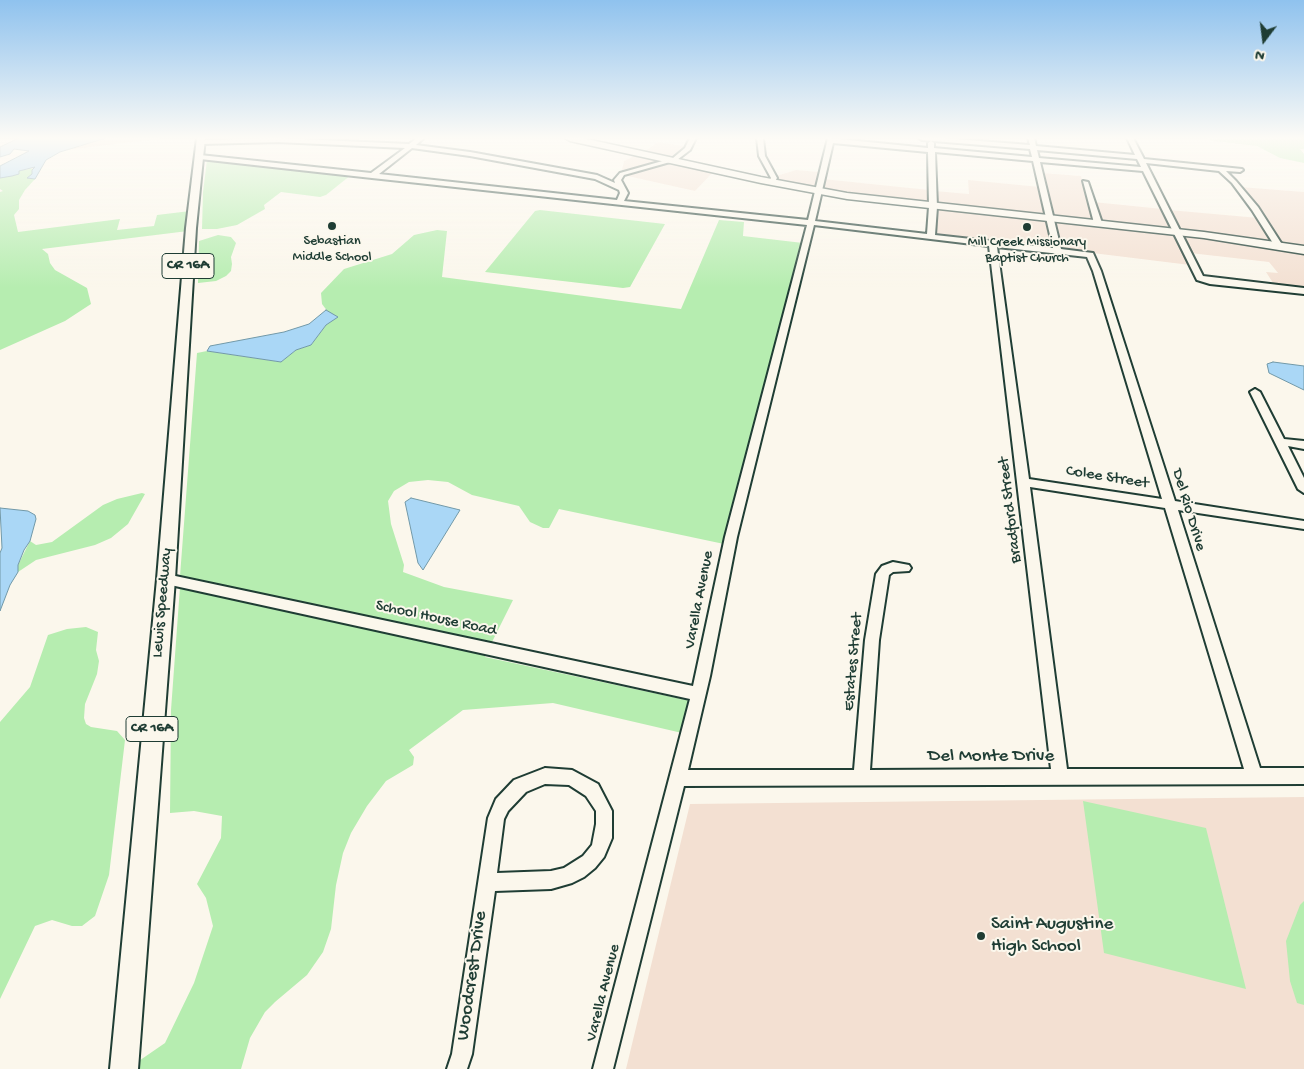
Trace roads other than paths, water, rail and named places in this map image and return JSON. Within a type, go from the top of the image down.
[{"type":"highway","points":[[801,188],[933,207],[1177,232],[1304,250]]},
{"type":"main road","name":"Lewis Speedway","points":[[124,1069],[166,579],[195,188]]},
{"type":"street","points":[[485,188],[1057,250],[1043,188]]},
{"type":"street","name":"Varella Avenue","points":[[603,1069],[678,778],[731,538],[811,223],[818,188]]},
{"type":"street","points":[[931,236],[933,188]]},
{"type":"street","points":[[1087,188],[1098,223]]},
{"type":"street","points":[[1155,188],[1199,277],[1202,279],[1304,291]]},
{"type":"street","points":[[1239,188],[1256,209],[1279,246]]},
{"type":"street","points":[[620,202],[624,193],[622,189]]},
{"type":"street","name":"Bradford Street","points":[[989,243],[993,245],[996,263],[1060,776]]},
{"type":"street","name":"Del Rio Drive","points":[[1057,250],[1090,255],[1097,271],[1254,776]]},
{"type":"street","points":[[1255,392],[1304,489]]},
{"type":"street","points":[[1281,442],[1304,445]]},
{"type":"street","name":"Colee Street","points":[[1023,482],[1304,525]]},
{"type":"street","name":"Estates Street","points":[[861,778],[872,640],[883,574],[894,567],[904,568]]},
{"type":"street","name":"School House Road","points":[[166,579],[698,694]]},
{"type":"street","name":"Woodcrest Drive","points":[[457,1069],[462,1054],[486,882],[496,818],[502,805],[511,794],[532,780],[545,776],[572,778],[592,790],[601,806],[605,824],[603,838],[598,851],[589,862],[578,871],[566,877],[551,880],[486,882]]},
{"type":"street","name":"Del Monte Drive","points":[[678,778],[1304,776]]},
{"type":"water","points":[[326,310],[338,317],[326,325],[311,345],[296,350],[281,362],[207,351],[210,346],[284,332],[309,324]]},
{"type":"water","points":[[1273,362],[1304,366],[1304,390],[1269,373],[1267,364]]},
{"type":"water","points":[[411,498],[460,510],[423,570],[418,563],[405,502]]},
{"type":"water","points":[[0,508],[28,511],[35,515],[36,519],[30,541],[18,565],[18,572],[10,585],[0,611],[0,553],[2,548]]},
{"type":"place","name":"Sebastian Middle School","points":[[332,226]]},
{"type":"place","name":"Mill Creek Missionary Baptist Church","points":[[1027,227]]},
{"type":"place","name":"Saint Augustine High School","points":[[981,936]]}]
